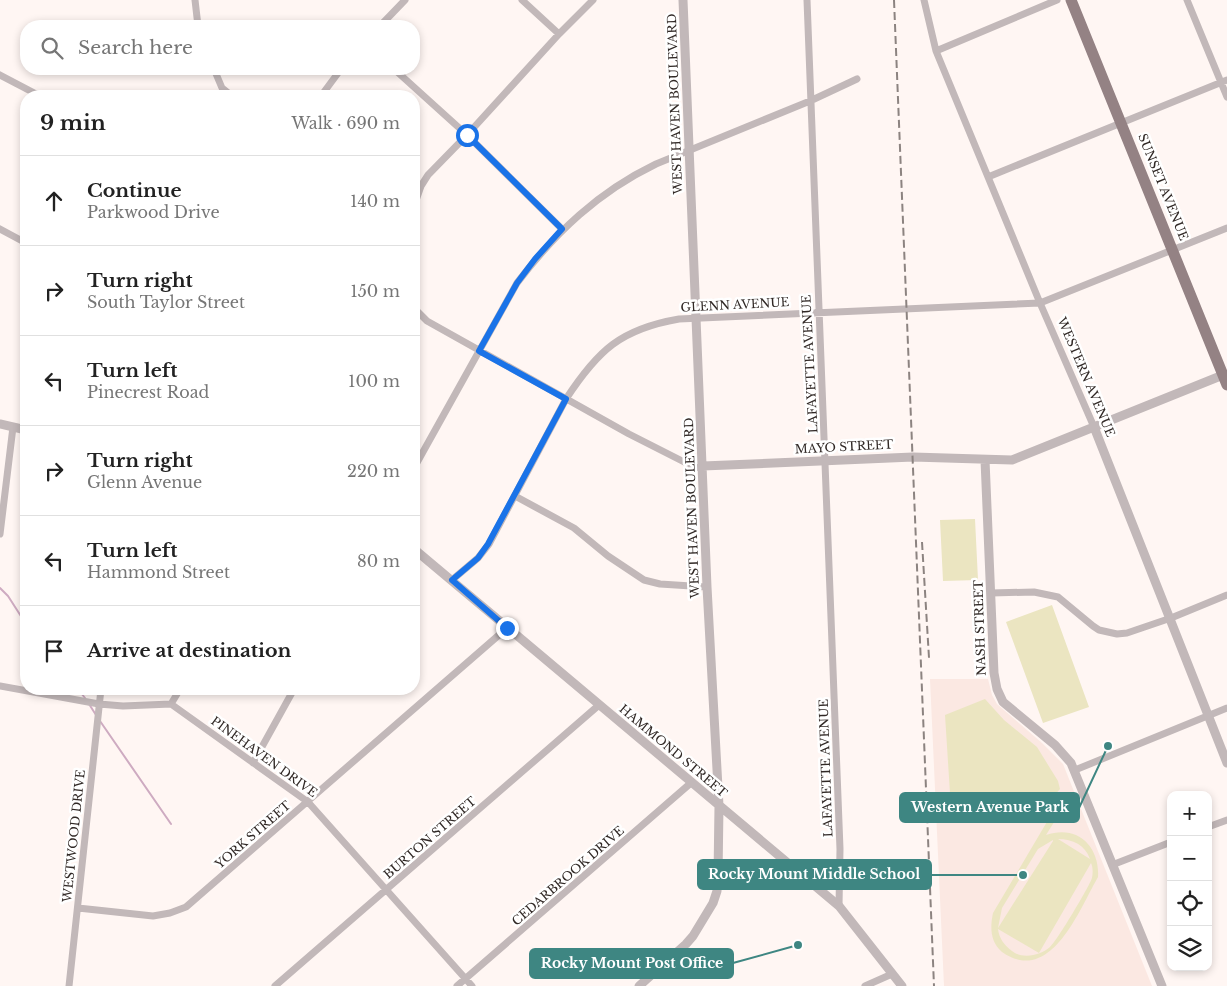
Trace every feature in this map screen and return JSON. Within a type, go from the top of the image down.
[{"type":"main road","name":"SUNSET AVENUE","points":[[1071,0],[1226,378]]},
{"type":"street","points":[[386,20],[405,0]]},
{"type":"street","points":[[522,0],[558,34]]},
{"type":"street","points":[[420,189],[428,175],[467,135],[558,34],[593,0]]},
{"type":"street","name":"WEST HAVEN BOULEVARD","points":[[639,986],[686,944],[701,925],[713,903],[717,891],[718,876],[719,806],[683,0]]},
{"type":"street","name":"LAFAYETTE AVENUE","points":[[807,0],[840,849],[839,906]]},
{"type":"street","name":"WESTERN AVENUE","points":[[924,0],[936,51],[1040,303],[1094,427],[1227,763]]},
{"type":"street","points":[[936,51],[1057,0]]},
{"type":"street","points":[[1187,0],[1224,81],[1227,98]]},
{"type":"street","points":[[194,1],[197,20]]},
{"type":"street","points":[[0,75],[29,90]]},
{"type":"street","points":[[217,75],[224,90]]},
{"type":"street","points":[[325,90],[337,75]]},
{"type":"street","points":[[401,75],[417,90]]},
{"type":"street","points":[[420,457],[517,283],[535,259],[562,229],[634,175],[810,101],[857,79]]},
{"type":"street","points":[[988,177],[1224,81]]},
{"type":"street","points":[[420,93],[467,135],[562,229]]},
{"type":"street","name":"GLENN AVENUE","points":[[452,580],[478,558],[488,544],[576,383],[596,358],[622,337],[651,325],[679,319],[1040,303],[1227,228]]},
{"type":"street","points":[[0,229],[20,240]]},
{"type":"street","points":[[420,314],[427,321],[479,351],[629,434],[696,468],[703,466]]},
{"type":"street","name":"MAYO STREET","points":[[703,466],[913,457],[1012,460],[1226,378]]},
{"type":"street","points":[[0,424],[20,429]]},
{"type":"street","points":[[0,534],[13,427]]},
{"type":"street","name":"NASH STREET","points":[[986,460],[995,681],[999,696],[1014,712],[1060,750],[1075,770],[1162,986]]},
{"type":"street","points":[[515,496],[574,528],[616,562],[644,580],[660,584],[708,586]]},
{"type":"street","name":"HAMMOND STREET","points":[[420,554],[839,906],[902,986]]},
{"type":"street","points":[[991,593],[1034,592],[1058,597],[1099,630],[1117,634],[1127,633],[1171,618],[1227,595]]},
{"type":"street","name":"YORK STREET","points":[[78,908],[153,916],[170,914],[186,908],[507,628]]},
{"type":"street","points":[[0,686],[20,690]]},
{"type":"street","points":[[50,695],[99,704],[123,706],[172,704],[177,695]]},
{"type":"street","name":"WESTWOOD DRIVE","points":[[69,986],[100,695]]},
{"type":"street","points":[[253,763],[291,695]]},
{"type":"street","name":"PINEHAVEN DRIVE","points":[[172,704],[308,802],[472,986]]},
{"type":"street","name":"BURTON STREET","points":[[275,986],[388,890],[599,705]]},
{"type":"street","points":[[1075,770],[1227,708]]},
{"type":"street","name":"CEDARBROOK DRIVE","points":[[457,986],[692,782]]},
{"type":"street","points":[[1212,826],[1227,820]]},
{"type":"street","points":[[1112,865],[1167,844]]},
{"type":"street","points":[[865,986],[892,974]]},
{"type":"shaded area","points":[[975,519],[978,580],[943,581],[940,520]]},
{"type":"shaded area","points":[[1052,605],[1089,707],[1043,723],[1006,622]]},
{"type":"shaded area","points":[[930,679],[988,679],[992,695],[997,704],[1063,764],[1152,986],[944,986]]},
{"type":"shaded area","points":[[985,699],[1004,720],[1037,747],[1058,781],[1060,789],[1052,798],[1028,802],[1028,799],[1020,800],[1020,803],[955,812],[951,809],[945,715]]},
{"type":"shaded area","points":[[1051,815],[1056,819],[1046,835],[1057,832],[1077,835],[1091,847],[1098,866],[1098,877],[1072,924],[1061,940],[1049,952],[1035,959],[1019,960],[1002,952],[993,939],[991,924],[993,913]],"holes":[[[1058,839],[1069,840],[1078,844],[1085,850],[1090,859]],[[1053,840],[998,928],[1002,908],[1038,849]],[[1091,863],[1093,874],[1090,883],[1059,935],[1046,950],[1037,954],[1026,956],[1016,954],[1004,944],[998,929],[1039,953]]]},
{"type":"waterway","points":[[0,588],[8,596],[20,615]]},
{"type":"waterway","points":[[89,704],[96,715]]},
{"type":"waterway","points":[[100,721],[171,824]]},
{"type":"railway","points":[[894,0],[934,986]]},
{"type":"railway","points":[[922,542],[929,658]]},
{"type":"place","name":"Western Avenue Park","points":[[1108,746]]},
{"type":"place","name":"Rocky Mount Middle School","points":[[1023,875]]},
{"type":"place","name":"Rocky Mount Post Office","points":[[798,945]]},
{"type":"route","points":[[467,135],[562,229],[549,242],[517,283],[479,351],[566,399],[488,544],[478,558],[452,580],[507,628]]}]
